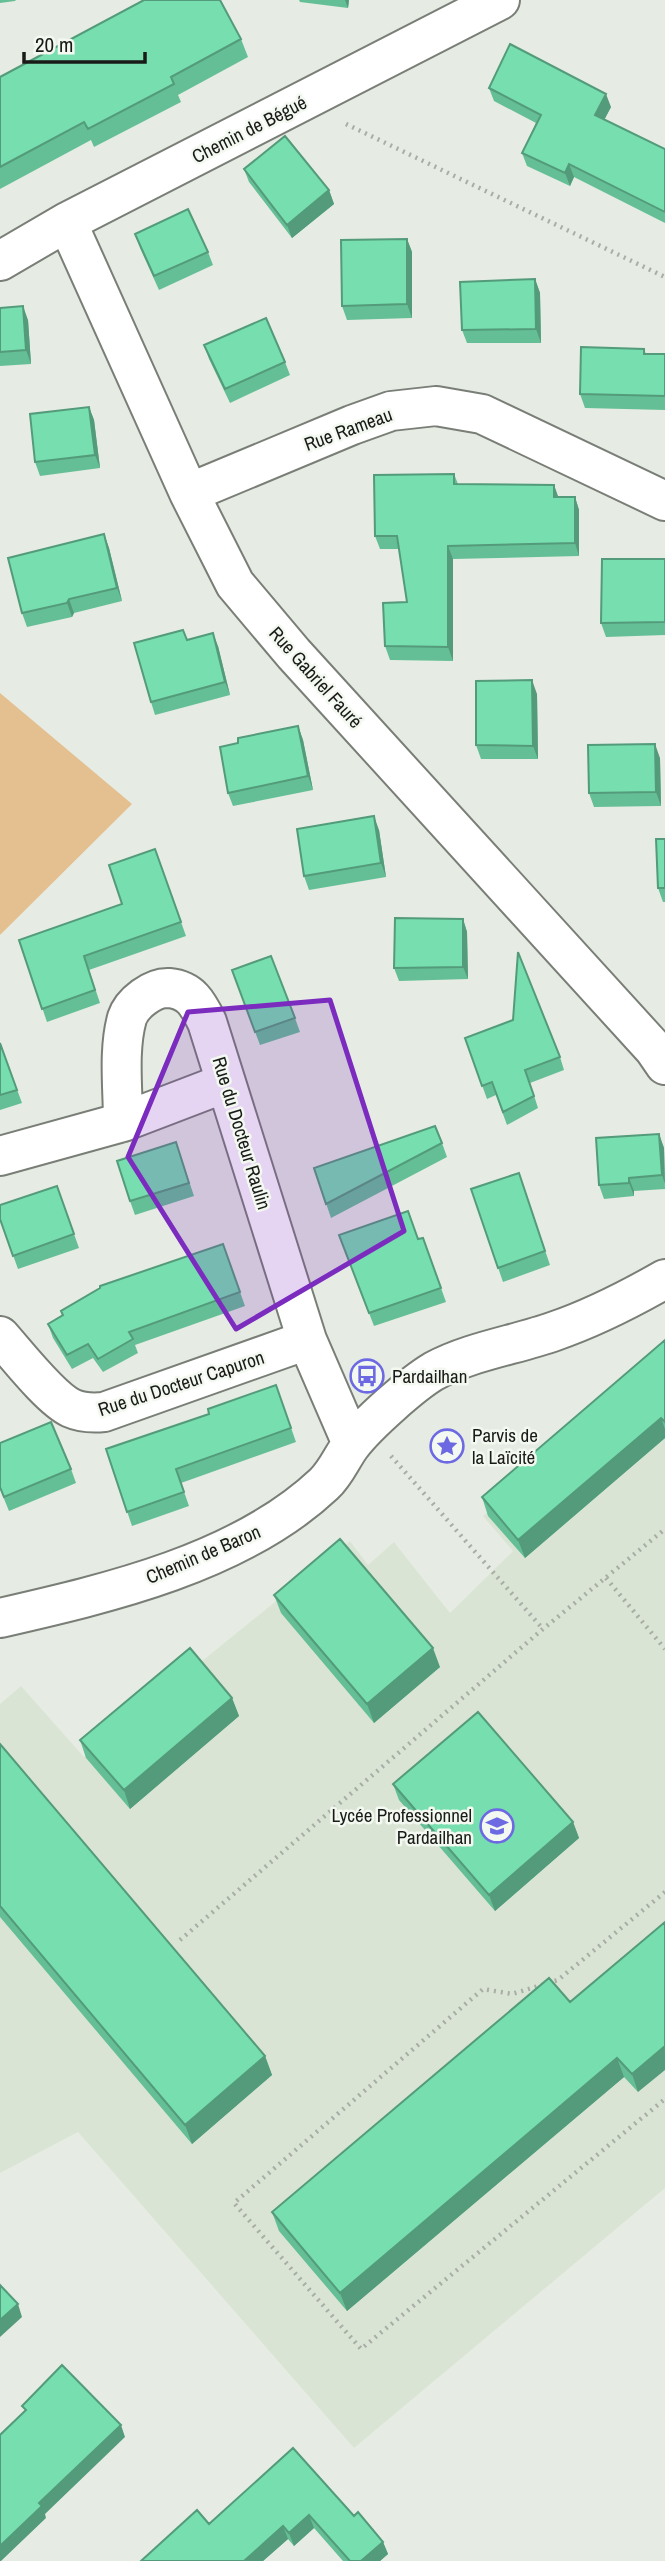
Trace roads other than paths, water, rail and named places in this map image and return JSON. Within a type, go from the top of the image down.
[{"type":"street","name":"Chemin de Bégué","points":[[0,261],[67,222],[500,0]]},
{"type":"street","name":"Rue Gabriel Fauré","points":[[67,222],[189,493],[235,584],[285,644],[661,1051]]},
{"type":"street","name":"Rue Rameau","points":[[189,493],[365,420],[391,411],[436,407],[482,414],[665,500]]},
{"type":"street","name":"Rue du Docteur Raulin","points":[[123,1122],[123,1047],[128,1016],[140,999],[152,992],[166,988],[183,991],[196,1000],[207,1022],[307,1340],[352,1444]]},
{"type":"street","points":[[0,1156],[123,1122],[225,1083]]},
{"type":"street","name":"Chemin de Baron","points":[[0,1618],[93,1597],[197,1561],[267,1528],[326,1483],[352,1444],[408,1390],[434,1372],[458,1360],[557,1331],[630,1300],[665,1279]]},
{"type":"street","name":"Rue du Docteur Capuron","points":[[0,1336],[59,1400],[72,1408],[89,1413],[104,1412],[307,1340]]},
{"type":"place","name":"Pardailhan","points":[[367,1376]]},
{"type":"place","name":"Parvis de la Laïcité","points":[[447,1446]]},
{"type":"place","name":"Lycée Professionnel Pardailhan","points":[[497,1826]]}]
